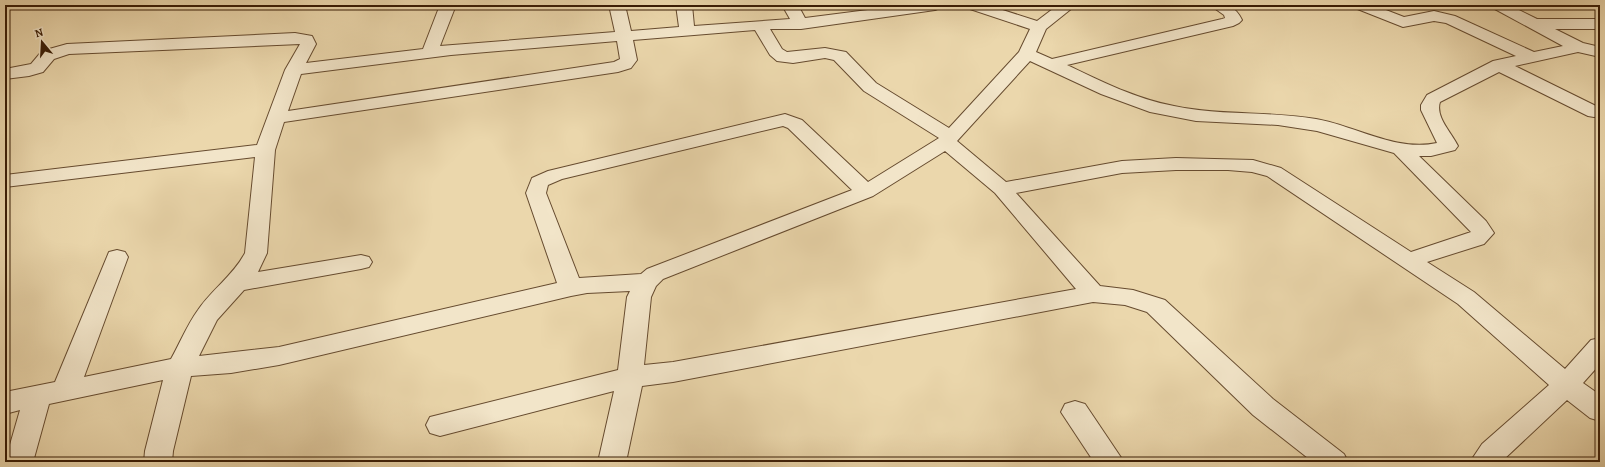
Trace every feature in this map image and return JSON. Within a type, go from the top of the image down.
[{"type":"street","points":[[430,54],[440,24],[447,14],[448,5]]},
{"type":"street","points":[[276,118],[618,67],[625,64],[629,60],[617,5]]},
{"type":"street","points":[[684,5],[687,31]]},
{"type":"street","points":[[790,5],[801,24]]},
{"type":"street","points":[[294,70],[430,54],[451,50],[760,25],[801,24],[872,16],[936,5]]},
{"type":"street","points":[[972,5],[1039,27]]},
{"type":"street","points":[[612,462],[630,377],[639,297],[647,282],[655,274],[866,192],[948,140],[1028,54],[1039,27],[1068,5]]},
{"type":"street","points":[[1051,64],[1227,24],[1234,20],[1231,13],[1218,5]]},
{"type":"street","points":[[1360,5],[1403,22],[1434,16],[1450,19],[1531,57]]},
{"type":"street","points":[[1498,5],[1578,47],[1600,52]]},
{"type":"street","points":[[1534,24],[1600,24]]},
{"type":"street","points":[[760,25],[776,52],[783,57],[793,58],[825,53],[840,56],[870,87],[948,140],[1002,189],[1093,294]]},
{"type":"street","points":[[5,74],[29,71],[37,68],[48,55],[67,48],[288,38],[306,39],[308,44],[294,70],[265,150],[256,253],[237,282],[207,315],[180,368],[158,462]]},
{"type":"street","points":[[1028,54],[1133,101],[1158,108],[1191,115],[1289,120],[1320,126],[1401,149],[1435,150],[1448,146],[1445,136],[1429,113],[1429,105],[1433,99],[1499,65],[1578,47]]},
{"type":"street","points":[[1499,65],[1594,112]]},
{"type":"street","points":[[571,288],[536,193],[539,182],[556,175],[785,120],[795,124],[866,192]]},
{"type":"street","points":[[1401,149],[1478,226],[1482,233],[1476,239],[1409,260]]},
{"type":"street","points":[[5,181],[265,150]]},
{"type":"street","points":[[1002,189],[1122,167],[1176,164],[1253,166],[1274,172],[1466,298],[1566,385],[1600,410]]},
{"type":"street","points":[[65,391],[118,257]]},
{"type":"street","points":[[237,282],[361,262]]},
{"type":"street","points":[[5,403],[180,368],[279,356],[571,288],[593,285],[647,282]]},
{"type":"street","points":[[440,425],[630,377],[673,372],[1093,294],[1124,296],[1142,300],[1156,306],[1263,407],[1334,462]]},
{"type":"street","points":[[1484,462],[1492,452],[1566,385],[1600,347]]},
{"type":"street","points":[[19,462],[38,396]]},
{"type":"street","points":[[1076,412],[1110,462]]}]
